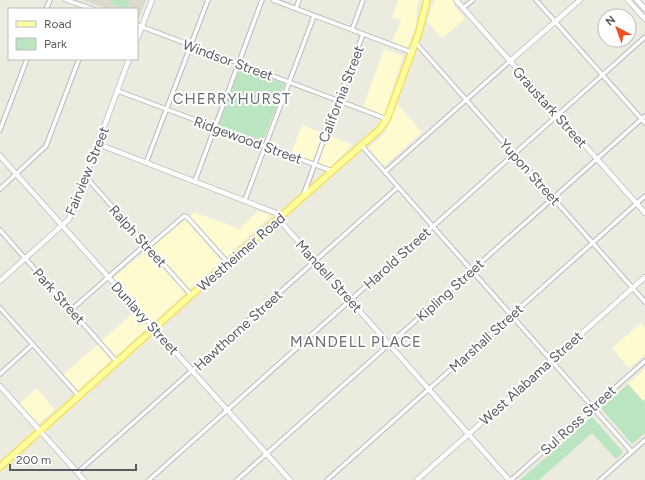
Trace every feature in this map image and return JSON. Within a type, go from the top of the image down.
[{"type":"main road","name":"Westheimer Road","points":[[1,465],[380,129],[387,119],[415,42],[427,0]]},
{"type":"street","points":[[66,0],[90,8]]},
{"type":"street","points":[[139,26],[152,0]]},
{"type":"street","points":[[146,163],[208,0]]},
{"type":"street","points":[[195,181],[262,0]]},
{"type":"street","points":[[273,0],[411,52]]},
{"type":"street","points":[[296,9],[299,0]]},
{"type":"street","name":"California Street","points":[[352,30],[363,0]]},
{"type":"street","points":[[463,8],[473,0]]},
{"type":"street","points":[[536,0],[645,123]]},
{"type":"street","points":[[385,172],[580,0]]},
{"type":"street","points":[[628,0],[645,19]]},
{"type":"street","points":[[637,0],[645,9]]},
{"type":"street","name":"Graustark Street","points":[[458,1],[645,213]]},
{"type":"street","points":[[245,200],[314,16]]},
{"type":"street","name":"Windsor Street","points":[[139,26],[387,119]]},
{"type":"street","name":"California Street","points":[[302,199],[363,34]]},
{"type":"street","name":"Harold Street","points":[[149,480],[645,37]]},
{"type":"street","name":"Yupon Street","points":[[415,42],[645,302]]},
{"type":"street","points":[[0,130],[27,60]]},
{"type":"street","points":[[0,189],[46,146],[79,60]]},
{"type":"street","name":"Fairview Street","points":[[0,281],[63,226],[74,208],[130,60]]},
{"type":"street","name":"Ridgewood Street","points":[[118,91],[333,172]]},
{"type":"street","name":"Kipling Street","points":[[237,480],[645,116]]},
{"type":"street","name":"Mandell Street","points":[[98,144],[276,213],[279,219],[510,480]]},
{"type":"street","points":[[362,146],[632,452]]},
{"type":"street","name":"Dunlavy Street","points":[[0,156],[290,480]]},
{"type":"street","name":"Ralph Street","points":[[86,177],[191,295]]},
{"type":"street","name":"Hawthorne Street","points":[[78,472],[398,187]]},
{"type":"street","name":"Marshall Street","points":[[327,480],[645,196]]},
{"type":"street","points":[[71,310],[108,277],[181,217],[187,217],[228,263]]},
{"type":"street","name":"Park Street","points":[[0,230],[117,362]]},
{"type":"street","name":"West Alabama Street","points":[[417,480],[645,277]]},
{"type":"street","points":[[0,308],[79,396]]},
{"type":"street","points":[[0,374],[33,344]]},
{"type":"street","name":"Sul Ross Street","points":[[510,480],[645,361]]},
{"type":"street","points":[[0,386],[84,480]]},
{"type":"street","points":[[600,480],[645,440]]},
{"type":"shaded area","points":[[83,0],[146,0],[138,20],[138,8],[104,8]]},
{"type":"shaded area","points":[[398,0],[419,0],[417,6],[416,26],[407,49],[392,43],[401,20],[392,17]]},
{"type":"shaded area","points":[[435,0],[457,0],[453,4],[465,19],[442,38],[427,21]]},
{"type":"shaded area","points":[[384,49],[403,56],[384,116],[363,107]]},
{"type":"shaded area","points":[[397,104],[422,132],[383,167],[367,149],[385,133]]},
{"type":"shaded area","points":[[302,125],[353,145],[329,168],[291,153]]},
{"type":"shaded area","points":[[258,211],[271,216],[77,391],[63,375],[140,307],[113,278],[194,212],[240,229]]},
{"type":"shaded area","points":[[641,323],[645,328],[645,355],[629,368],[612,348]]},
{"type":"shaded area","points":[[645,369],[645,399],[643,401],[628,384]]},
{"type":"shaded area","points":[[37,388],[55,410],[37,425],[19,404]]},
{"type":"green space","points":[[111,0],[130,0],[126,8],[110,3]]},
{"type":"green space","points":[[240,68],[285,84],[263,141],[219,125]]},
{"type":"green space","points":[[628,384],[643,401],[645,399],[645,433],[632,444],[601,408]]},
{"type":"green space","points":[[592,417],[623,452],[616,459],[592,433],[539,480],[520,480]]},
{"type":"district","name":"CHERRYHURST","points":[[232,99]]},
{"type":"district","name":"MANDELL PLACE","points":[[356,342]]}]
